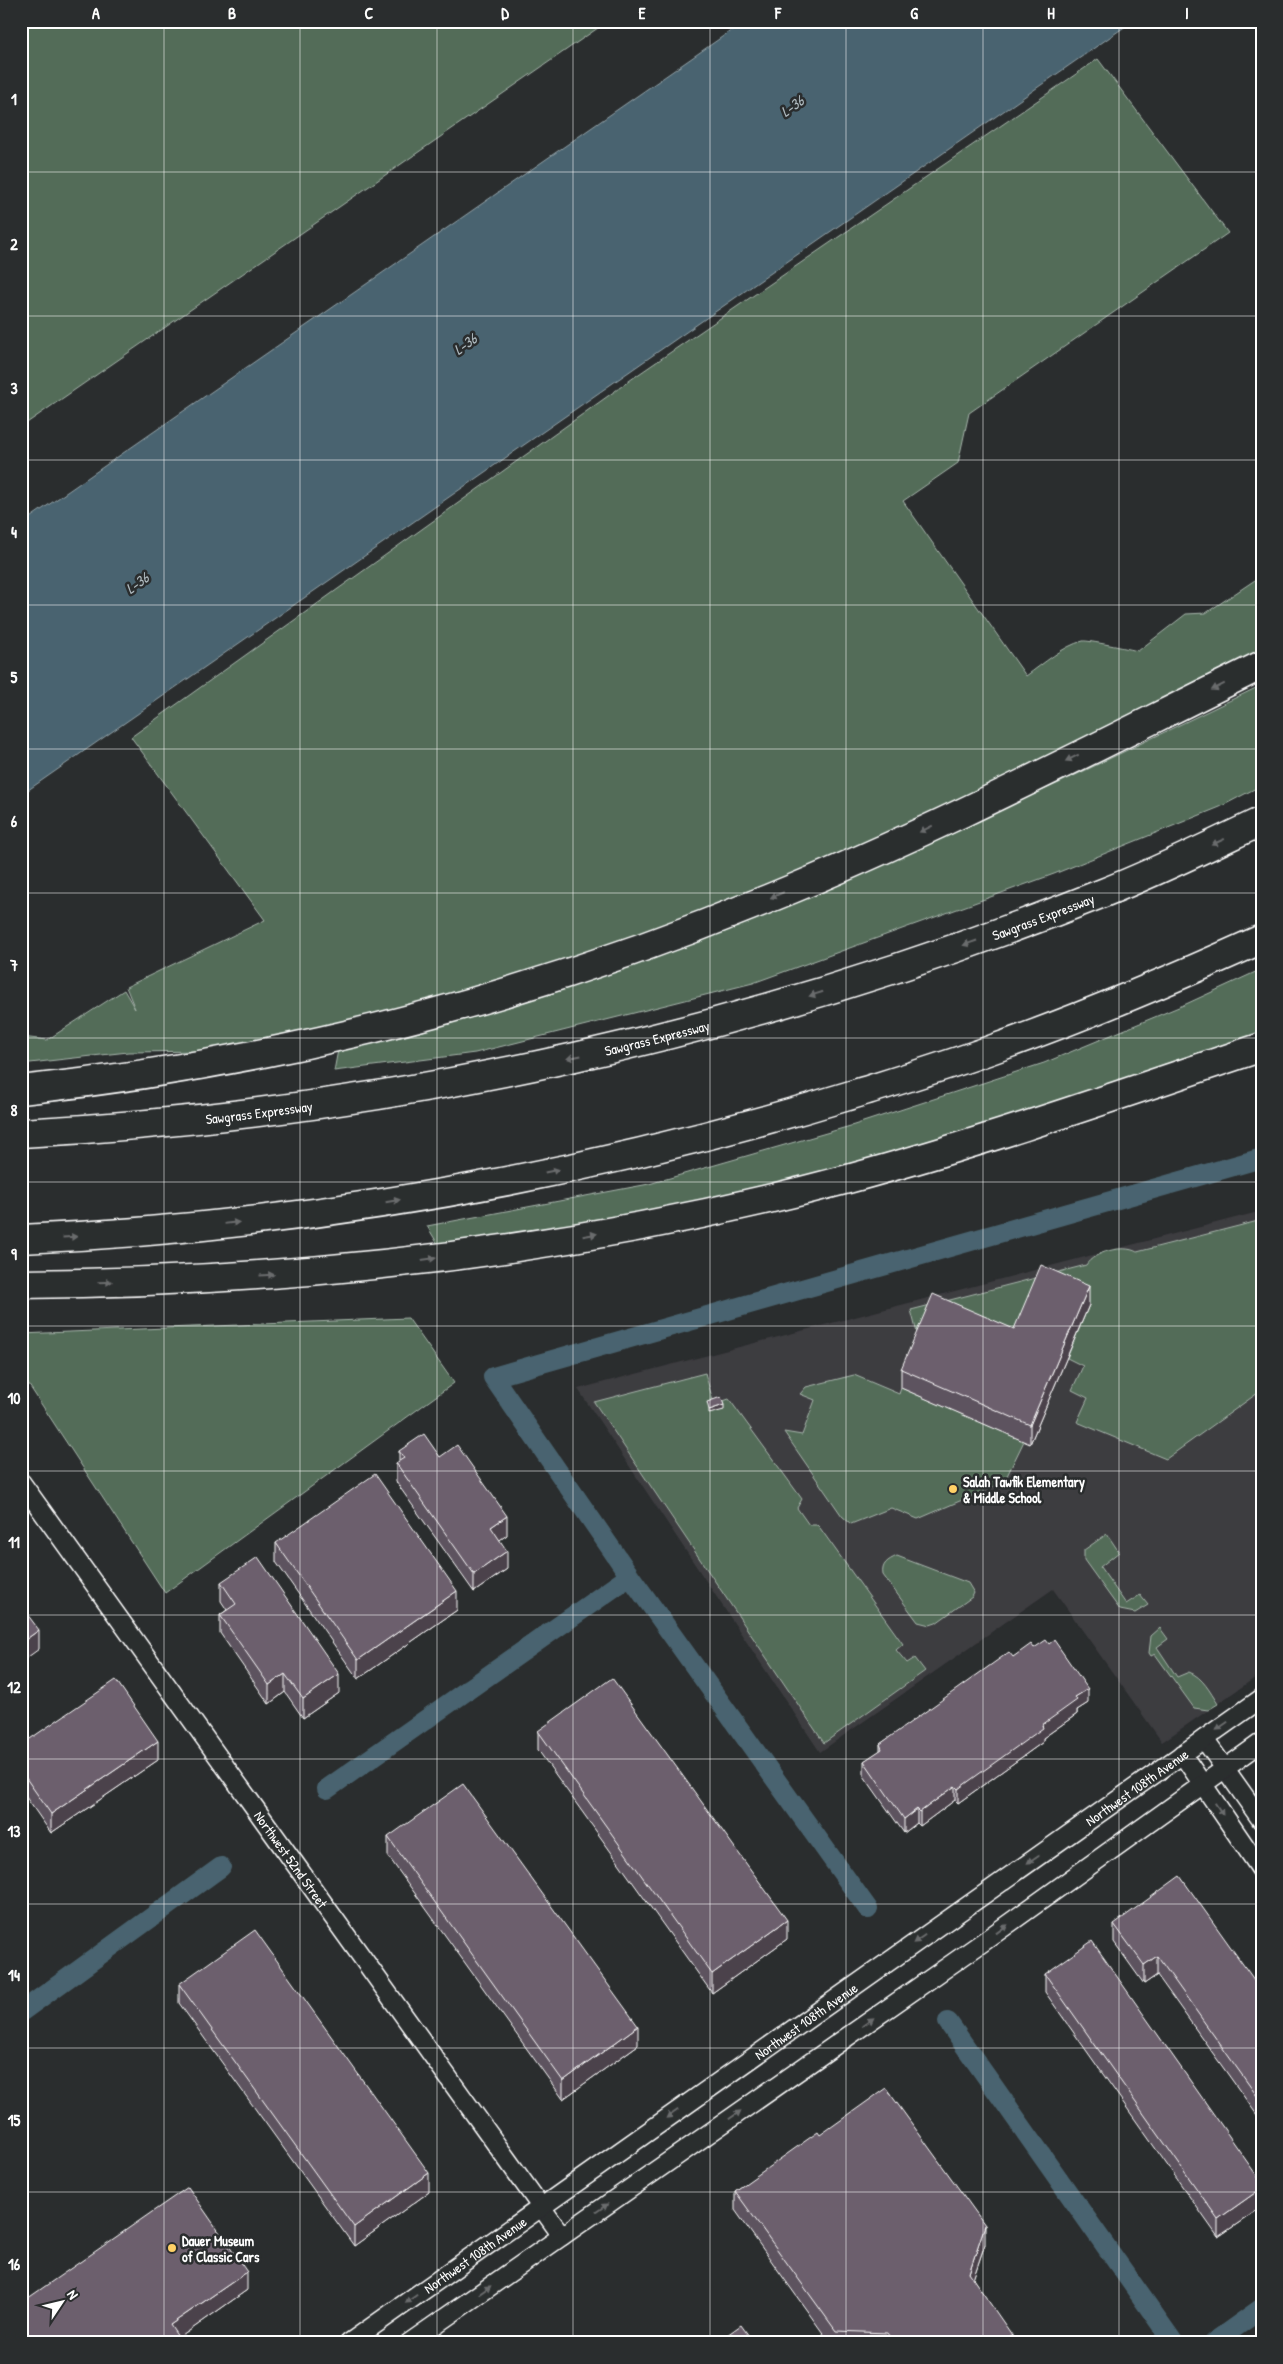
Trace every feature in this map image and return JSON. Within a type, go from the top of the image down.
[{"type":"highway","points":[[21,1090],[145,1074],[294,1047],[437,1012],[576,970],[705,925],[848,866],[1262,665]]},
{"type":"highway","name":"Sawgrass Expressway","points":[[21,1133],[191,1120],[401,1092],[589,1054],[709,1026],[900,968],[1008,930],[1106,892],[1262,821]]},
{"type":"highway","points":[[21,1239],[163,1230],[266,1219],[374,1204],[487,1184],[687,1141],[789,1114],[991,1050],[1092,1012],[1262,940]]},
{"type":"highway","points":[[21,1284],[181,1280],[288,1273],[450,1256],[607,1232],[848,1179],[997,1135],[1262,1047]]},
{"type":"street","name":"Northwest 52nd Street","points":[[21,1482],[562,2236]]},
{"type":"street","name":"Northwest 108th Avenue","points":[[349,2343],[1262,1698]]},
{"type":"street","points":[[1204,1739],[1262,1821]]},
{"type":"street","points":[[409,2343],[975,1948],[1262,1742]]},
{"type":"street","points":[[1182,1754],[1262,1871]]},
{"type":"shaded area","name":"Salah Tawfik Elementary & Middle School","points":[[1262,1211],[1262,1673],[1162,1742],[1053,1589],[820,1752],[578,1389]]},
{"type":"green space","points":[[21,21],[608,21],[21,427]]},
{"type":"green space","points":[[1098,59],[1228,233],[969,413],[958,463],[903,501],[1026,676],[1061,651],[1083,641],[1138,651],[1186,614],[1206,613],[1258,578],[1262,573],[1262,652],[770,888],[606,953],[369,1018],[212,1051],[128,1052],[21,1064],[21,1037],[47,1040],[124,990],[135,1009],[126,987],[265,920],[131,737],[636,376]]},
{"type":"green space","points":[[1262,685],[1262,785],[1220,807],[1054,874],[753,983],[475,1053],[334,1071],[338,1050],[406,1036],[538,997],[722,933],[1059,783]]},
{"type":"green space","points":[[1262,969],[1262,1042],[846,1171],[619,1222],[442,1251],[427,1226],[649,1184],[854,1125],[1044,1063],[1186,1004]]},
{"type":"green space","points":[[1262,1220],[1262,1390],[1166,1459],[1077,1422],[1088,1398],[1072,1390],[1083,1366],[1067,1358],[1089,1305],[1014,1348],[917,1333],[911,1310],[1086,1265],[1095,1256],[1109,1251],[1124,1249],[1137,1252]]},
{"type":"green space","points":[[408,1318],[454,1383],[165,1593],[21,1373],[21,1334]]},
{"type":"green space","points":[[705,1373],[714,1404],[729,1399],[802,1499],[797,1508],[809,1525],[817,1525],[820,1528],[903,1644],[896,1650],[907,1663],[915,1658],[925,1671],[824,1743],[594,1402]]},
{"type":"green space","points":[[854,1375],[899,1394],[901,1388],[1024,1441],[1004,1482],[918,1519],[891,1508],[851,1524],[842,1516],[784,1432],[802,1435],[815,1400],[800,1394],[806,1387]]},
{"type":"green space","points":[[1107,1534],[1119,1552],[1100,1567],[1126,1604],[1140,1595],[1148,1605],[1135,1613],[1120,1610],[1084,1560],[1084,1550]]},
{"type":"green space","points":[[897,1556],[968,1583],[974,1593],[972,1597],[936,1623],[930,1625],[918,1622],[883,1575],[883,1568],[886,1563]]},
{"type":"green space","points":[[1160,1628],[1168,1639],[1157,1647],[1177,1677],[1189,1672],[1194,1674],[1206,1685],[1218,1704],[1208,1710],[1194,1708],[1155,1654],[1151,1656],[1149,1653],[1151,1636]]},
{"type":"water","name":"L-36","points":[[745,21],[1133,21],[21,795],[21,524]]},
{"type":"building","points":[[1041,1265],[1089,1286],[1030,1425],[901,1369],[933,1294],[1014,1329]]},
{"type":"building","points":[[721,1397],[724,1405],[709,1410],[707,1402]]},
{"type":"building","points":[[424,1434],[440,1457],[457,1445],[507,1516],[491,1527],[507,1551],[474,1574],[396,1463],[404,1458],[399,1451]]},
{"type":"building","points":[[375,1474],[457,1591],[358,1660],[276,1543]]},
{"type":"building","points":[[258,1557],[339,1674],[303,1699],[285,1674],[269,1685],[220,1615],[236,1604],[221,1582]]},
{"type":"building","points":[[21,1606],[39,1630],[21,1643]]},
{"type":"building","points":[[1046,1640],[1049,1644],[1054,1640],[1088,1689],[1075,1697],[1077,1700],[1042,1725],[1043,1728],[958,1789],[955,1786],[920,1812],[917,1809],[904,1819],[864,1761],[882,1749],[880,1744],[1009,1652],[1013,1657],[1031,1644],[1034,1648]]},
{"type":"building","points":[[612,1678],[787,1920],[712,1974],[538,1731]]},
{"type":"building","points":[[116,1680],[158,1741],[51,1814],[21,1771],[21,1745]]},
{"type":"building","points":[[463,1784],[638,2026],[563,2081],[388,1837]]},
{"type":"building","points":[[1180,1876],[1262,1991],[1262,2103],[1157,1956],[1144,1965],[1114,1924]]},
{"type":"building","points":[[255,1930],[429,2173],[354,2227],[179,1984]]},
{"type":"building","points":[[1092,1941],[1262,2183],[1262,2188],[1218,2219],[1045,1974]]},
{"type":"building","points":[[886,2088],[985,2225],[969,2273],[1012,2335],[1000,2343],[894,2343],[887,2333],[836,2331],[735,2191],[818,2132],[820,2135]]},
{"type":"building","name":"Dauer Museum of Classic Cars","points":[[188,2187],[247,2272],[170,2325],[182,2343],[26,2343],[21,2336],[21,2303]]},
{"type":"building","points":[[741,2325],[754,2343],[716,2343]]},
{"type":"waterway","points":[[327,1789],[630,1576],[493,1377],[1262,1158]]},
{"type":"waterway","points":[[630,1576],[868,1909]]},
{"type":"waterway","points":[[21,2012],[221,1867]]},
{"type":"waterway","points":[[948,2022],[1174,2343]]},
{"type":"waterway","points":[[1213,2343],[1262,2308]]},
{"type":"place","name":"Salah Tawfik Elementary & Middle School","points":[[953,1489]]},
{"type":"place","name":"Dauer Museum of Classic Cars","points":[[172,2248]]}]
